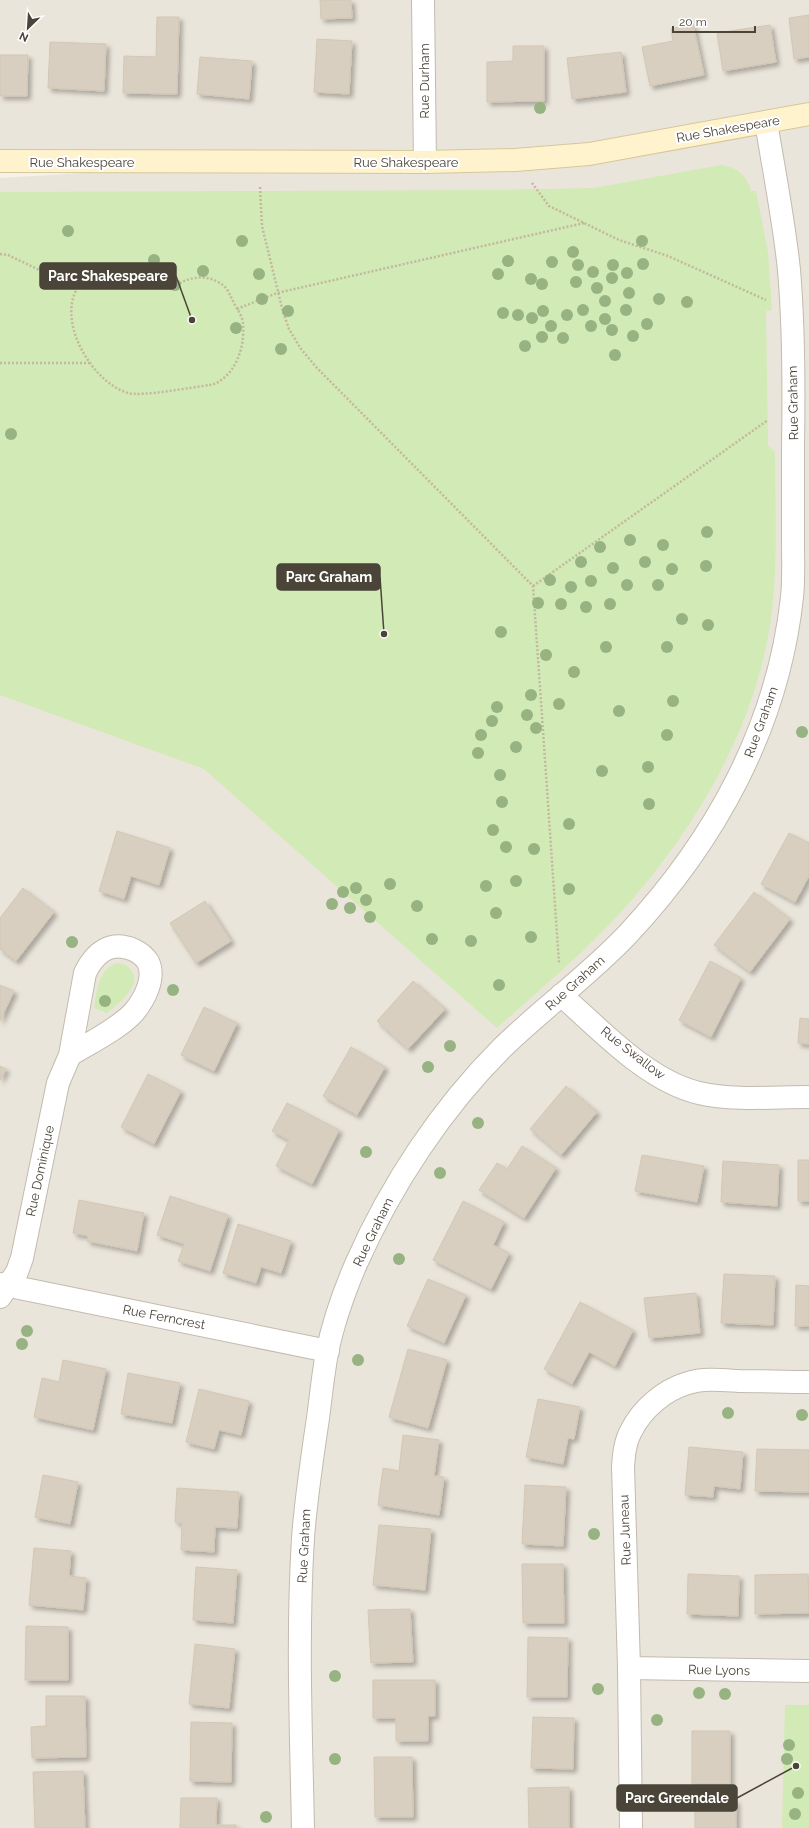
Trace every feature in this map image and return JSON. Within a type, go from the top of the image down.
[{"type":"street","name":"Rue Durham","points":[[423,0],[425,162]]},
{"type":"street","name":"Rue Shakespeare","points":[[0,162],[425,162],[515,160],[589,154],[809,114]]},
{"type":"street","name":"Rue Graham","points":[[303,1828],[300,1625],[303,1537],[310,1471],[328,1351],[355,1267],[390,1195],[414,1156],[478,1075],[502,1048],[590,971],[625,936],[658,900],[691,856],[721,812],[748,758],[770,705],[785,644],[793,593],[801,402],[791,311],[787,248],[766,122]]},
{"type":"street","name":"Rue Dominique","points":[[3,1289],[16,1272],[22,1258],[58,1083],[70,1055],[84,978],[91,961],[100,952],[112,947],[126,947],[138,952],[148,962],[150,975],[148,988],[143,1001],[132,1014],[121,1023],[70,1055]]},
{"type":"street","name":"Rue Swallow","points":[[561,995],[628,1053],[656,1074],[676,1085],[699,1093],[726,1097],[809,1098]]},
{"type":"street","name":"Rue Ferncrest","points":[[3,1289],[328,1351]]},
{"type":"street","name":"Rue Juneau","points":[[631,1828],[629,1668],[623,1466],[625,1448],[630,1432],[641,1414],[657,1400],[671,1390],[687,1383],[706,1380],[809,1382]]},
{"type":"street","name":"Rue Lyons","points":[[629,1668],[809,1671]]},
{"type":"path","points":[[515,160],[549,206],[619,240],[668,256],[791,311]]},
{"type":"path","points":[[259,162],[262,226],[277,293],[289,330],[301,349],[317,368],[533,586],[561,995]]},
{"type":"path","points":[[237,309],[277,293],[584,223]]},
{"type":"path","points":[[0,254],[8,255],[77,288]]},
{"type":"path","points":[[118,267],[152,274],[173,288],[181,281],[206,277],[224,286],[237,309],[243,324],[240,353],[221,381],[210,385],[128,394],[101,378],[89,363],[77,341],[72,322],[73,299],[77,288],[94,273],[105,269],[118,267]]},
{"type":"path","points":[[0,363],[89,363]]},
{"type":"path","points":[[533,586],[801,402]]},
{"type":"shaded area","points":[[0,0],[809,0],[809,1828],[0,1828],[0,178],[253,163],[0,152]]},
{"type":"green space","points":[[721,165],[736,170],[747,180],[751,191],[756,191],[768,252],[772,310],[766,311],[768,445],[775,452],[776,531],[774,590],[765,652],[753,693],[738,734],[698,811],[674,847],[648,881],[591,943],[497,1028],[204,769],[0,695],[0,192],[499,190],[594,188]]},
{"type":"green space","points":[[117,963],[125,965],[131,970],[134,976],[134,982],[122,1000],[107,1013],[94,1008],[96,995],[102,976],[106,970]]},
{"type":"green space","points":[[785,1705],[809,1705],[809,1828],[782,1828]]},
{"type":"building","points":[[320,0],[351,0],[352,18],[321,19]]},
{"type":"building","points":[[809,15],[809,57],[794,59],[789,18]]},
{"type":"building","points":[[157,17],[179,17],[177,94],[123,93],[124,56],[156,57]]},
{"type":"building","points":[[693,24],[704,75],[650,86],[642,47],[673,41],[671,29]]},
{"type":"building","points":[[770,25],[776,62],[723,71],[717,33]]},
{"type":"building","points":[[317,39],[352,41],[349,94],[314,92]]},
{"type":"building","points":[[50,42],[106,44],[104,91],[48,88]]},
{"type":"building","points":[[513,46],[544,46],[544,101],[487,102],[487,62],[513,61]]},
{"type":"building","points":[[621,52],[626,92],[572,99],[567,58]]},
{"type":"building","points":[[0,55],[28,55],[27,96],[0,96]]},
{"type":"building","points":[[200,57],[252,61],[249,99],[197,94]]},
{"type":"building","points":[[117,831],[170,848],[159,885],[131,876],[124,899],[99,891]]},
{"type":"building","points":[[789,833],[809,843],[809,876],[795,902],[761,884]]},
{"type":"building","points":[[23,888],[54,912],[16,961],[0,949],[0,918]]},
{"type":"building","points":[[754,892],[790,919],[750,972],[714,945]]},
{"type":"building","points":[[205,901],[231,941],[196,963],[170,923]]},
{"type":"building","points":[[710,961],[741,978],[711,1037],[679,1020]]},
{"type":"building","points":[[413,981],[445,1009],[408,1049],[377,1021]]},
{"type":"building","points":[[0,985],[14,991],[0,1021]]},
{"type":"building","points":[[204,1007],[237,1023],[214,1071],[181,1055]]},
{"type":"building","points":[[800,1018],[809,1019],[809,1044],[798,1043]]},
{"type":"building","points":[[351,1047],[385,1067],[357,1115],[323,1096]]},
{"type":"building","points":[[0,1066],[6,1069],[0,1080]]},
{"type":"building","points":[[148,1074],[181,1091],[154,1144],[121,1127]]},
{"type":"building","points":[[566,1086],[597,1112],[561,1155],[530,1129]]},
{"type":"building","points":[[287,1103],[339,1130],[312,1184],[276,1166],[289,1140],[272,1131]]},
{"type":"building","points":[[522,1146],[556,1168],[524,1218],[479,1190],[497,1163],[507,1169]]},
{"type":"building","points":[[642,1155],[704,1166],[697,1202],[635,1191]]},
{"type":"building","points":[[798,1160],[809,1160],[809,1201],[798,1201]]},
{"type":"building","points":[[723,1161],[779,1165],[777,1206],[721,1202]]},
{"type":"building","points":[[170,1196],[228,1215],[210,1271],[178,1261],[184,1244],[157,1235]]},
{"type":"building","points":[[79,1200],[144,1213],[137,1251],[87,1241],[88,1236],[73,1233]]},
{"type":"building","points":[[463,1201],[504,1222],[493,1245],[509,1253],[491,1289],[433,1260]]},
{"type":"building","points":[[238,1224],[291,1241],[281,1273],[261,1267],[256,1283],[223,1273]]},
{"type":"building","points":[[724,1274],[775,1276],[773,1325],[721,1323]]},
{"type":"building","points":[[428,1279],[466,1295],[444,1343],[407,1326]]},
{"type":"building","points":[[796,1285],[809,1286],[809,1326],[795,1326]]},
{"type":"building","points":[[696,1293],[700,1333],[649,1338],[644,1298]]},
{"type":"building","points":[[580,1302],[633,1330],[615,1366],[589,1352],[572,1384],[544,1369]]},
{"type":"building","points":[[408,1349],[447,1360],[428,1428],[389,1417]]},
{"type":"building","points":[[63,1360],[106,1369],[93,1430],[34,1417],[42,1378],[59,1382]]},
{"type":"building","points":[[128,1373],[180,1383],[172,1423],[121,1414]]},
{"type":"building","points":[[199,1389],[249,1401],[241,1435],[219,1430],[214,1449],[186,1442]]},
{"type":"building","points":[[538,1399],[580,1407],[574,1439],[568,1438],[563,1464],[526,1457]]},
{"type":"building","points":[[403,1435],[439,1440],[434,1476],[444,1477],[439,1515],[378,1505],[383,1468],[399,1471]]},
{"type":"building","points":[[689,1447],[743,1452],[740,1489],[714,1486],[713,1497],[685,1495]]},
{"type":"building","points":[[757,1449],[809,1450],[809,1492],[755,1491]]},
{"type":"building","points":[[43,1475],[78,1482],[70,1524],[35,1517]]},
{"type":"building","points":[[525,1485],[566,1487],[563,1546],[522,1544]]},
{"type":"building","points":[[177,1488],[239,1492],[237,1528],[215,1527],[214,1552],[181,1550],[182,1523],[175,1522]]},
{"type":"building","points":[[379,1525],[431,1529],[425,1590],[373,1585]]},
{"type":"building","points":[[34,1548],[71,1551],[69,1576],[86,1578],[83,1610],[29,1605]]},
{"type":"building","points":[[522,1564],[563,1564],[564,1623],[523,1623]]},
{"type":"building","points":[[196,1567],[237,1570],[233,1623],[193,1620]]},
{"type":"building","points":[[688,1574],[739,1576],[738,1616],[687,1614]]},
{"type":"building","points":[[808,1574],[809,1613],[755,1614],[755,1575]]},
{"type":"building","points":[[410,1609],[413,1662],[371,1663],[368,1610]]},
{"type":"building","points":[[26,1626],[68,1627],[68,1680],[25,1680]]},
{"type":"building","points":[[528,1637],[568,1638],[567,1697],[527,1697]]},
{"type":"building","points":[[195,1644],[235,1649],[229,1708],[189,1704]]},
{"type":"building","points":[[373,1680],[435,1680],[435,1716],[428,1716],[428,1741],[396,1741],[396,1718],[373,1718]]},
{"type":"building","points":[[46,1696],[85,1696],[86,1757],[32,1758],[31,1727],[46,1726]]},
{"type":"building","points":[[533,1717],[574,1718],[573,1769],[531,1768]]},
{"type":"building","points":[[191,1722],[232,1723],[231,1782],[190,1781]]},
{"type":"building","points":[[692,1731],[730,1731],[730,1784],[692,1784]]},
{"type":"building","points":[[374,1757],[412,1757],[413,1817],[375,1817]]},
{"type":"building","points":[[83,1771],[85,1828],[35,1828],[33,1772]]},
{"type":"building","points":[[569,1787],[569,1828],[529,1828],[528,1788]]},
{"type":"building","points":[[181,1798],[217,1798],[216,1825],[236,1825],[236,1828],[180,1828]]},
{"type":"building","points":[[695,1800],[736,1800],[736,1828],[695,1828]]},
{"type":"place","name":"Parc Shakespeare","points":[[192,320]]},
{"type":"place","name":"Parc Graham","points":[[384,634]]},
{"type":"place","name":"Parc Greendale","points":[[796,1766]]}]
